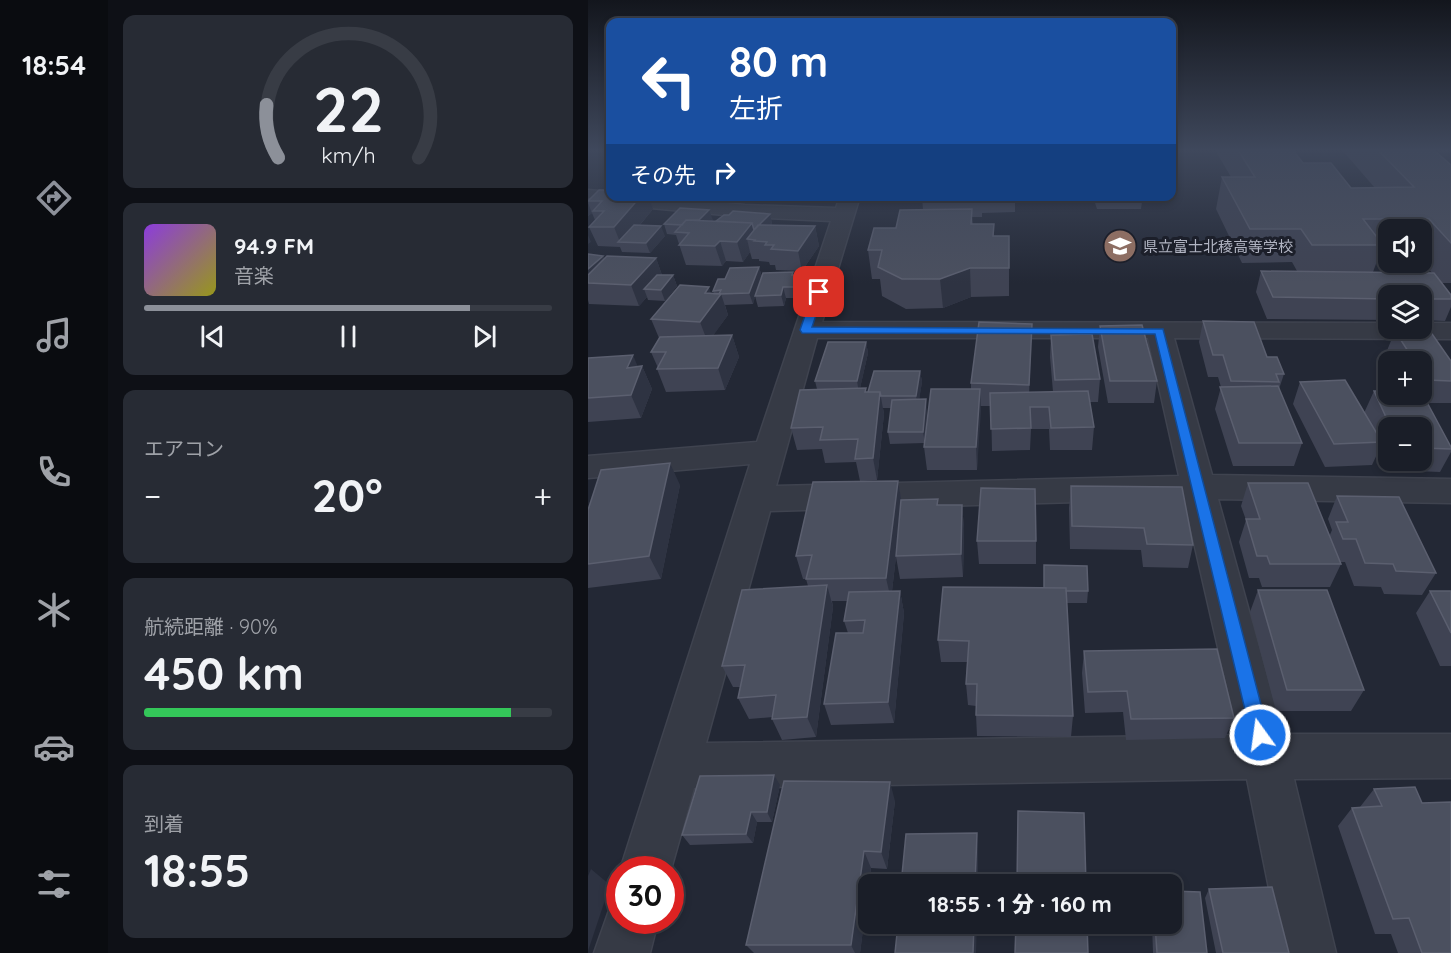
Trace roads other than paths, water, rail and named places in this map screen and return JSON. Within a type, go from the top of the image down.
[{"type":"street","points":[[588,196],[606,198]]},
{"type":"street","points":[[637,201],[745,212],[847,206],[806,330],[650,856]]},
{"type":"street","points":[[806,330],[1451,331]]},
{"type":"street","points":[[1159,331],[1266,758],[1309,953]]},
{"type":"street","points":[[588,467],[770,452]]},
{"type":"street","points":[[756,499],[1198,486],[1451,491]]},
{"type":"street","points":[[676,766],[1451,756]]},
{"type":"street","points":[[622,953],[627,934]]},
{"type":"place","name":"県立富士北稜高等学校","points":[[1120,246]]}]
